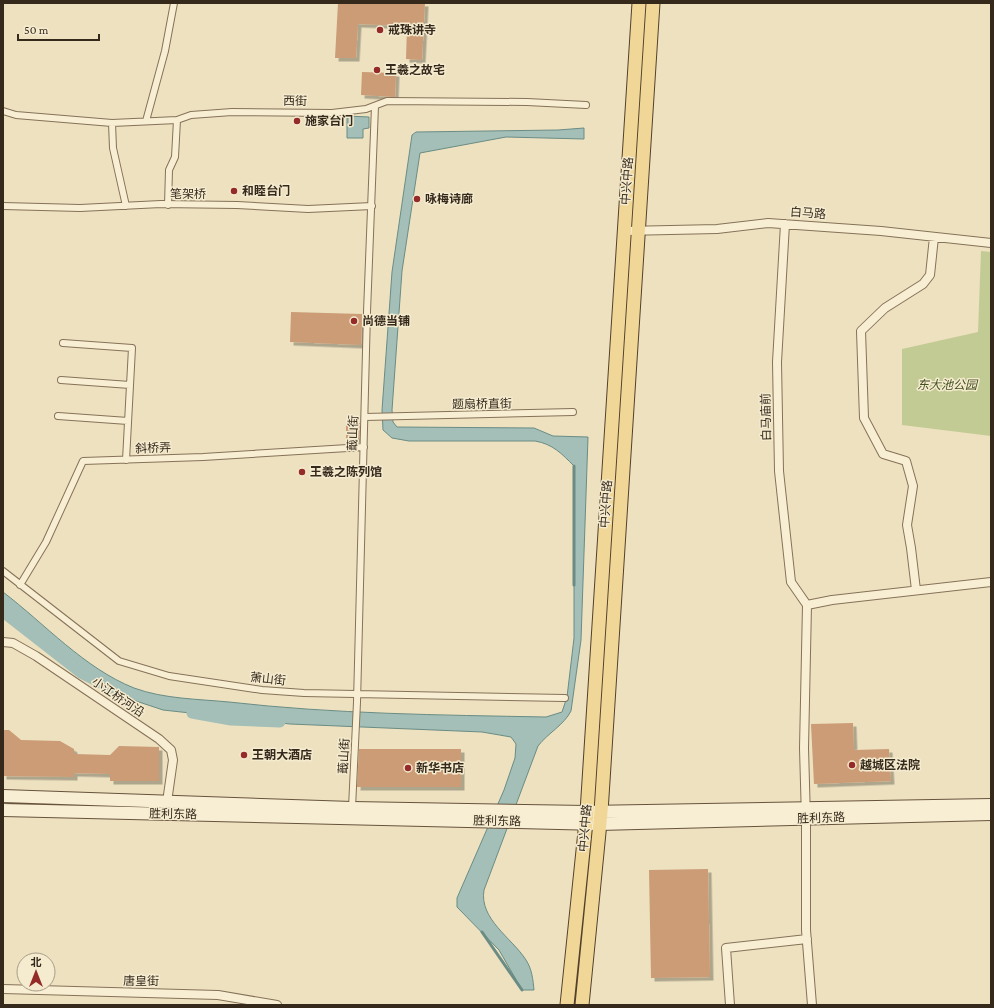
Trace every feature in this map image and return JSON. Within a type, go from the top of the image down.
[{"type":"main road","name":"中兴中路","points":[[567,1005],[587,818],[639,3]]},
{"type":"main road","name":"中兴中路","points":[[582,1005],[600,818],[653,3]]},
{"type":"main road","name":"胜利东路","points":[[3,796],[352,808],[510,810],[587,818]]},
{"type":"main road","name":"胜利东路","points":[[806,814],[991,805]]},
{"type":"main road","name":"胜利东路","points":[[3,810],[480,821],[806,814],[991,814]]},
{"type":"street","points":[[146,121],[165,50],[174,3]]},
{"type":"street","name":"西街","points":[[3,111],[46,118],[112,123],[177,120],[191,115],[232,112],[332,113],[366,109],[387,101],[586,105]]},
{"type":"street","name":"蕺山街","points":[[352,808],[357,702],[365,417],[366,312],[372,206],[375,106]]},
{"type":"street","points":[[168,205],[169,170],[175,157],[177,120]]},
{"type":"street","points":[[112,123],[113,148],[126,206]]},
{"type":"street","name":"笔架桥","points":[[3,206],[80,208],[168,205],[237,205],[308,209],[372,206]]},
{"type":"street","name":"白马路","points":[[624,231],[717,229],[768,223],[881,230],[991,243]]},
{"type":"street","name":"白马庙前","points":[[785,224],[777,362],[779,471],[791,582],[807,605]]},
{"type":"street","points":[[916,590],[911,548],[906,526],[913,486],[906,461],[883,454],[864,418],[861,331],[885,308],[923,284],[930,275],[934,237]]},
{"type":"street","points":[[63,343],[132,348],[126,460]]},
{"type":"street","points":[[61,380],[130,385]]},
{"type":"street","name":"题扇桥直街","points":[[365,417],[573,412]]},
{"type":"street","points":[[58,416],[128,421]]},
{"type":"street","name":"斜桥弄","points":[[20,585],[46,542],[83,461],[364,447]]},
{"type":"street","name":"萧山街","points":[[3,571],[119,661],[169,676],[276,691],[357,695],[565,698]]},
{"type":"street","points":[[812,1005],[807,939],[804,690],[807,605],[832,600],[991,582]]},
{"type":"street","name":"小江桥河沿","points":[[3,642],[13,644],[36,656],[159,739],[171,750],[173,760],[167,802]]},
{"type":"street","points":[[730,1005],[726,948],[807,939]]},
{"type":"street","name":"唐皇街","points":[[3,989],[218,995],[277,1005]]},
{"type":"green space","name":"东大池公园","points":[[981,251],[991,252],[991,436],[902,425],[902,349],[978,332]]},
{"type":"water","points":[[347,116],[369,117],[369,128],[363,129],[363,138],[347,138]]},
{"type":"water","points":[[584,128],[584,139],[506,137],[420,153],[402,271],[392,410],[393,422],[397,427],[534,428],[553,436],[588,437],[581,640],[571,711],[564,721],[538,746],[484,890],[486,910],[491,919],[520,952],[530,967],[534,990],[522,990],[499,950],[457,907],[457,898],[504,790],[515,758],[516,744],[511,737],[482,732],[290,724],[163,710],[136,701],[104,685],[3,613],[3,592],[98,669],[134,688],[145,692],[181,698],[268,706],[387,713],[546,717],[562,712],[567,697],[574,638],[574,466],[552,447],[535,441],[409,441],[392,438],[383,430],[382,410],[392,272],[412,135],[416,132],[558,130]]},
{"type":"building","points":[[338,3],[425,3],[422,60],[406,59],[407,26],[358,24],[356,58],[335,58]]},
{"type":"building","points":[[362,72],[396,73],[395,97],[361,95]]},
{"type":"building","points":[[291,312],[362,314],[361,345],[290,342]]},
{"type":"building","points":[[346,423],[360,423],[359,439],[346,439]]},
{"type":"building","name":"越城区法院","points":[[853,723],[854,750],[889,749],[891,781],[814,784],[811,724]]},
{"type":"building","points":[[3,730],[9,730],[21,740],[60,741],[74,749],[74,754],[110,755],[119,746],[159,747],[159,781],[110,781],[110,774],[74,773],[74,777],[3,776]]},
{"type":"building","name":"新华书店","points":[[359,749],[461,749],[461,787],[357,787]]},
{"type":"building","points":[[708,869],[710,977],[651,978],[649,870]]},
{"type":"waterway","points":[[574,466],[574,585]]},
{"type":"waterway","points":[[3,612],[81,673],[111,688]]},
{"type":"waterway","points":[[192,713],[231,720],[280,722]]},
{"type":"waterway","points":[[482,932],[522,990]]},
{"type":"place","name":"戒珠讲寺","points":[[380,30]]},
{"type":"place","name":"王羲之故宅","points":[[377,70]]},
{"type":"place","name":"施家台门","points":[[297,121]]},
{"type":"place","name":"和睦台门","points":[[234,191]]},
{"type":"place","name":"咏梅诗廊","points":[[417,199]]},
{"type":"place","name":"尚德当铺","points":[[354,321]]},
{"type":"place","name":"王羲之陈列馆","points":[[302,472]]},
{"type":"place","name":"王朝大酒店","points":[[244,755]]},
{"type":"place","name":"越城区法院","points":[[852,765]]},
{"type":"place","name":"新华书店","points":[[408,768]]}]
